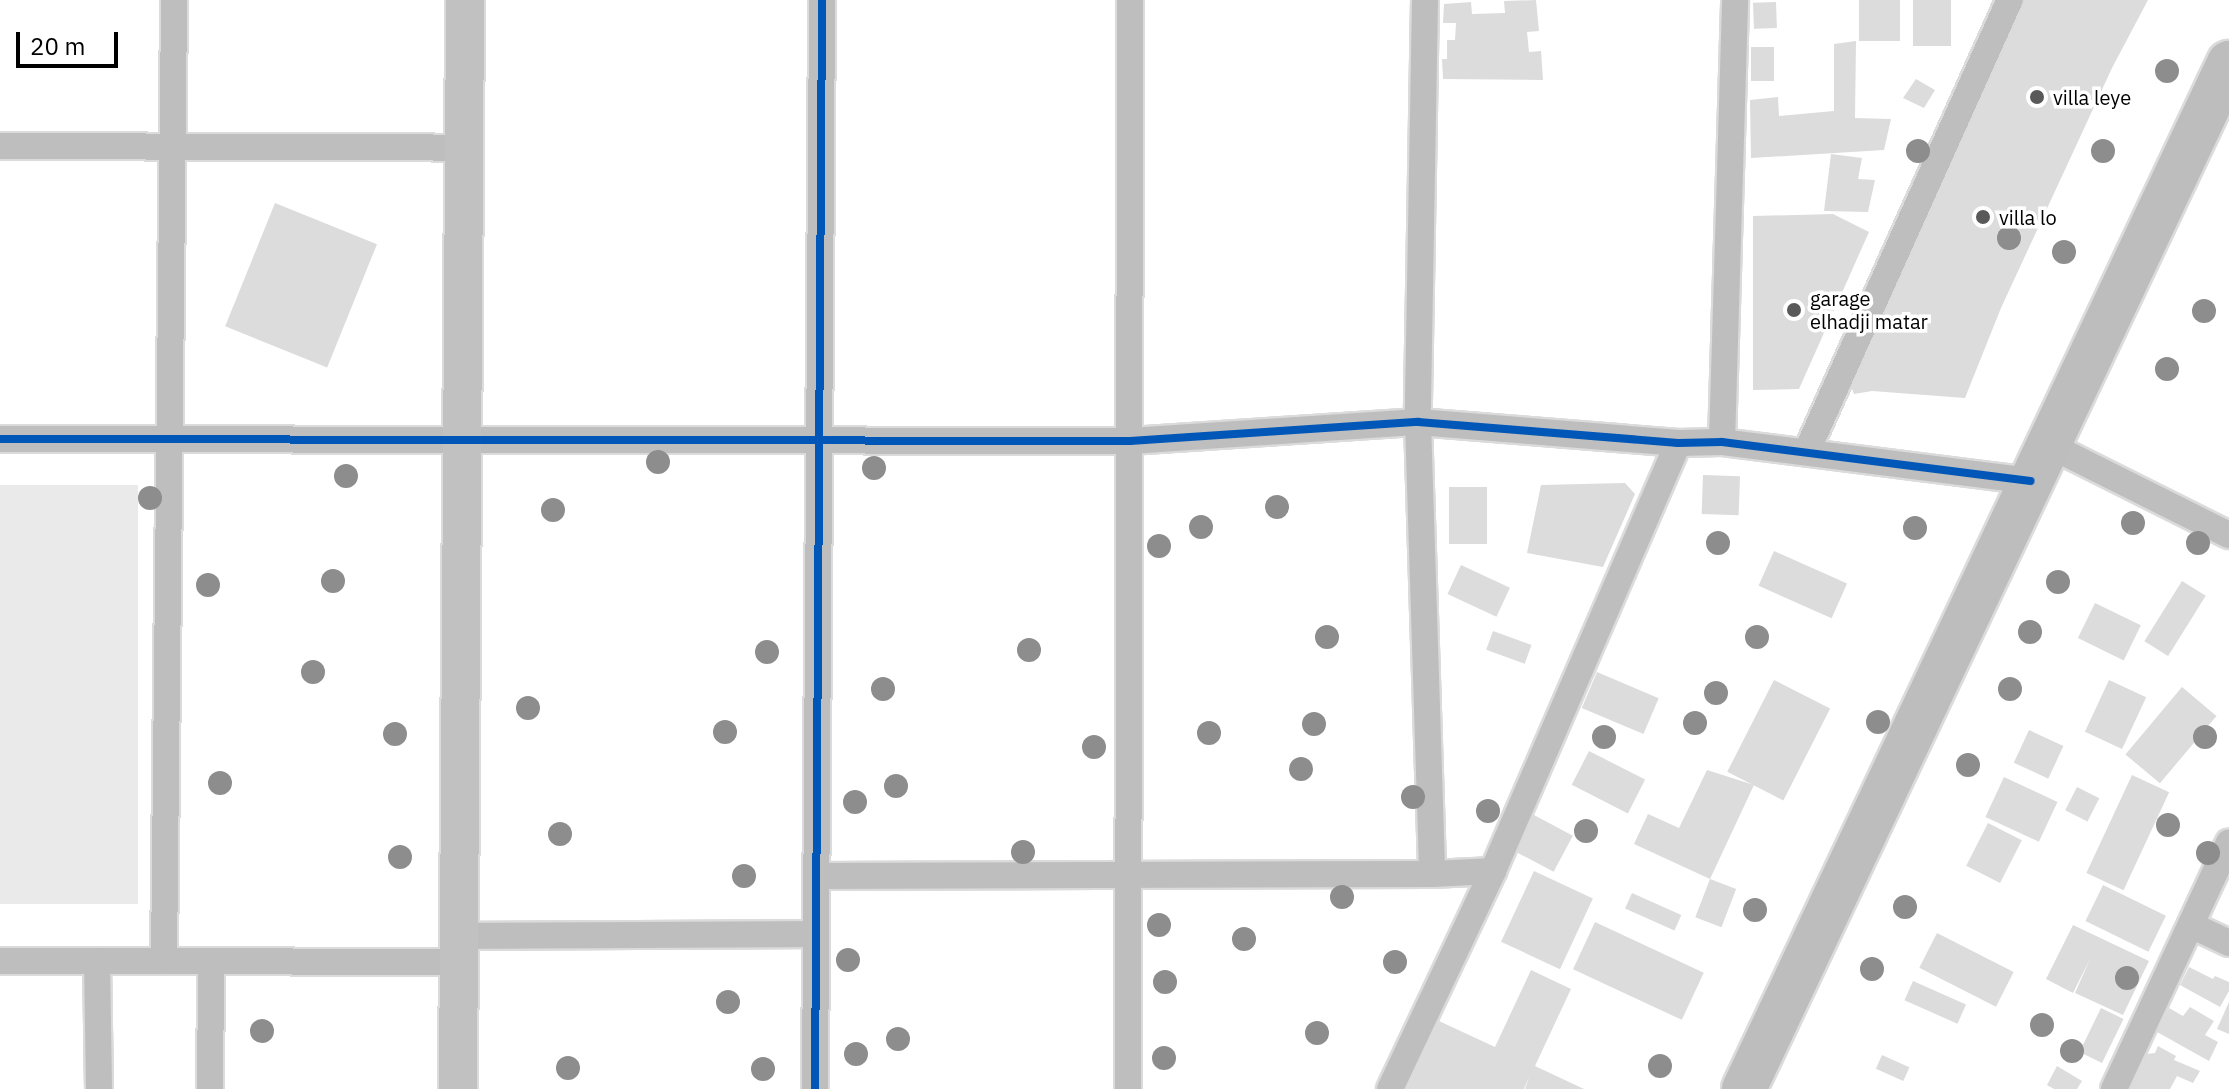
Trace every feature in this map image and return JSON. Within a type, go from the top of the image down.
[{"type":"highway","points":[[1744,1089],[2229,63]]},
{"type":"main road","points":[[458,1089],[465,0]]},
{"type":"street","points":[[164,961],[168,440],[175,144],[174,0]]},
{"type":"street","points":[[815,1089],[822,0]]},
{"type":"street","points":[[1128,1089],[1131,875],[1130,0]]},
{"type":"street","points":[[1425,0],[1418,422],[1432,874]]},
{"type":"street","points":[[1722,442],[1735,0]]},
{"type":"street","points":[[1807,451],[2010,0]]},
{"type":"street","points":[[0,146],[175,144],[465,148]]},
{"type":"street","points":[[0,439],[1130,441],[1418,422],[1678,443],[1722,442],[1807,451],[2040,463],[2229,535]]},
{"type":"street","points":[[1390,1089],[1493,871],[1678,443]]},
{"type":"street","points":[[2114,1089],[2229,842]]},
{"type":"street","points":[[816,876],[1432,874],[1493,871]]},
{"type":"street","points":[[2191,925],[2229,943]]},
{"type":"street","points":[[0,961],[211,962],[816,934]]},
{"type":"street","points":[[97,961],[99,1089]]},
{"type":"street","points":[[210,1089],[211,962]]},
{"type":"shaded area","points":[[0,485],[138,485],[138,904],[0,904]]},
{"type":"building","points":[[1536,0],[1539,31],[1527,32],[1529,52],[1541,51],[1543,80],[1443,79],[1442,59],[1447,59],[1447,40],[1455,40],[1456,23],[1443,23],[1444,4],[1471,2],[1472,14],[1505,13],[1504,1]]},
{"type":"building","points":[[1859,0],[1900,0],[1900,41],[1859,41]]},
{"type":"building","points":[[1913,0],[1951,0],[1951,46],[1913,46]]},
{"type":"building","points":[[2015,0],[2148,0],[2112,68],[2001,308],[1965,398],[1872,391],[1854,394],[1848,379]]},
{"type":"building","points":[[1776,2],[1777,28],[1754,29],[1753,3]]},
{"type":"building","points":[[1856,41],[1855,118],[1891,119],[1884,150],[1751,158],[1750,100],[1778,97],[1779,116],[1834,111],[1834,44]]},
{"type":"building","points":[[1751,47],[1774,47],[1774,81],[1751,81]]},
{"type":"building","points":[[1916,79],[1935,90],[1924,108],[1903,98]]},
{"type":"building","points":[[1831,154],[1862,158],[1858,179],[1875,180],[1868,212],[1824,211]]},
{"type":"building","points":[[275,203],[377,244],[327,368],[225,326]]},
{"type":"building","name":"garage elhadji matar","points":[[1833,214],[1869,232],[1799,389],[1753,390],[1753,216]]},
{"type":"building","points":[[1703,475],[1740,476],[1739,515],[1702,514]]},
{"type":"building","points":[[1625,483],[1635,494],[1603,567],[1527,553],[1541,485]]},
{"type":"building","points":[[1449,487],[1487,487],[1487,544],[1449,544]]},
{"type":"building","points":[[1774,551],[1847,584],[1832,618],[1759,586]]},
{"type":"building","points":[[1461,565],[1510,588],[1496,617],[1447,594]]},
{"type":"building","points":[[2182,581],[2206,596],[2168,656],[2144,641]]},
{"type":"building","points":[[2095,603],[2141,625],[2124,660],[2078,638]]},
{"type":"building","points":[[1493,631],[1532,645],[1525,664],[1486,650]]},
{"type":"building","points":[[1597,672],[1659,698],[1643,734],[1582,708]]},
{"type":"building","points":[[1774,680],[1830,709],[1783,800],[1727,772]]},
{"type":"building","points":[[2109,680],[2146,697],[2122,749],[2085,732]]},
{"type":"building","points":[[2182,687],[2216,716],[2160,783],[2125,754]]},
{"type":"building","points":[[2029,730],[2063,746],[2048,779],[2014,763]]},
{"type":"building","points":[[1589,751],[1645,780],[1628,813],[1572,785]]},
{"type":"building","points":[[1707,770],[1754,785],[1710,879],[1634,844],[1648,814],[1679,828]]},
{"type":"building","points":[[2132,775],[2169,792],[2124,890],[2086,873]]},
{"type":"building","points":[[2004,777],[2057,802],[2039,842],[1985,817]]},
{"type":"building","points":[[2077,787],[2099,798],[2087,822],[2065,810]]},
{"type":"building","points":[[1534,815],[1573,836],[1554,872],[1515,851]]},
{"type":"building","points":[[1988,823],[2022,840],[2000,883],[1966,866]]},
{"type":"building","points":[[1534,871],[1593,898],[1560,969],[1501,942]]},
{"type":"building","points":[[1710,879],[1736,889],[1721,927],[1695,917]]},
{"type":"building","points":[[2103,885],[2166,916],[2148,952],[2085,921]]},
{"type":"building","points":[[1632,893],[1681,915],[1674,930],[1625,909]]},
{"type":"building","points":[[1595,922],[1704,973],[1682,1020],[1573,969]]},
{"type":"building","points":[[2073,925],[2149,961],[2123,1015],[2075,993],[2090,959],[2073,993],[2046,979]]},
{"type":"building","points":[[1937,933],[2014,972],[1996,1007],[1919,968]]},
{"type":"building","points":[[2189,967],[2213,979],[2215,976],[2229,982],[2229,991],[2220,1007],[2180,985]]},
{"type":"building","points":[[1531,970],[1571,989],[1535,1066],[1584,1089],[1525,1089],[1529,1077],[1524,1089],[1407,1089],[1439,1021],[1495,1047]]},
{"type":"building","points":[[1913,981],[1966,1005],[1957,1024],[1904,1000]]},
{"type":"building","points":[[2229,1002],[2229,1034],[2217,1029]]},
{"type":"building","points":[[2190,1007],[2214,1021],[2205,1035],[2218,1042],[2209,1061],[2157,1032],[2169,1008],[2183,1016]]},
{"type":"building","points":[[2101,1008],[2123,1019],[2102,1063],[2080,1052]]},
{"type":"building","points":[[2158,1046],[2176,1056],[2174,1060],[2200,1071],[2193,1083],[2177,1076],[2170,1089],[2128,1089],[2146,1054],[2155,1053]]},
{"type":"building","points":[[1882,1055],[1909,1067],[1903,1081],[1876,1069]]},
{"type":"building","points":[[2057,1066],[2082,1081],[2077,1089],[2054,1089],[2047,1085]]},
{"type":"cycle path","points":[[815,1089],[822,0]]},
{"type":"cycle path","points":[[0,439],[1130,441],[1418,422],[1678,443],[1722,442],[2031,481]]},
{"type":"place","name":"villa leye","points":[[2037,97]]},
{"type":"place","name":"villa lo","points":[[1983,217]]},
{"type":"place","name":"garage elhadji matar","points":[[1794,310]]}]
